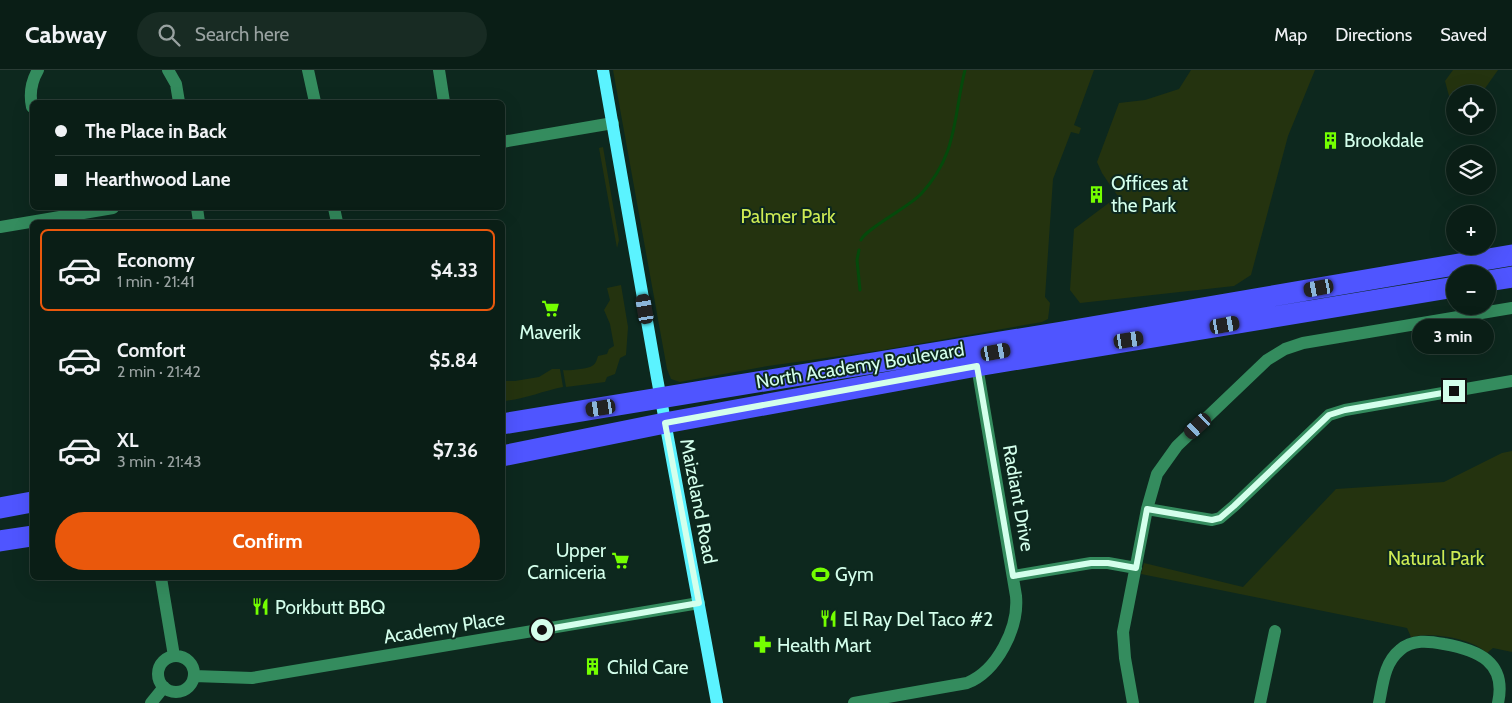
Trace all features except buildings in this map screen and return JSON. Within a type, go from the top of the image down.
[{"type":"highway","name":"North Academy Boulevard","points":[[505,424],[1062,332],[1512,255]]},
{"type":"highway","points":[[1496,280],[1512,277]]},
{"type":"highway","name":"North Academy Boulevard","points":[[505,455],[665,423],[977,366],[1446,288]]},
{"type":"highway","points":[[0,508],[30,502]]},
{"type":"highway","points":[[0,541],[30,536]]},
{"type":"main road","name":"Maizeland Road","points":[[603,70],[665,423],[717,703]]},
{"type":"main road","points":[[1186,331],[1200,320],[1293,304],[1298,300],[1301,291]]},
{"type":"main road","points":[[944,372],[953,362],[965,358],[1049,343],[1059,338],[1062,332]]},
{"type":"street","points":[[31,100],[31,86],[38,70]]},
{"type":"street","points":[[168,70],[176,84],[179,100]]},
{"type":"street","points":[[308,70],[316,100]]},
{"type":"street","points":[[439,70],[444,100]]},
{"type":"street","points":[[505,141],[613,123]]},
{"type":"street","points":[[37,220],[99,210]]},
{"type":"street","points":[[0,227],[30,221]]},
{"type":"street","points":[[1132,703],[1123,632],[1147,509],[1157,474],[1173,450],[1267,360],[1285,348],[1303,343],[1512,308]]},
{"type":"street","name":"Radiant Drive","points":[[854,703],[967,683],[981,676],[995,662],[1008,638],[1014,619],[1016,601],[977,366]]},
{"type":"street","points":[[1147,509],[1205,519],[1220,518],[1329,415],[1345,410],[1512,381]]},
{"type":"street","points":[[1013,576],[1091,563],[1108,563],[1136,568]]},
{"type":"street","points":[[161,580],[174,656]]},
{"type":"street","name":"Academy Place","points":[[194,676],[252,678],[699,603]]},
{"type":"street","points":[[1260,703],[1275,631]]},
{"type":"street","points":[[1379,703],[1385,672],[1395,654],[1401,648],[1421,642],[1451,645],[1472,650],[1482,655],[1491,664],[1498,679],[1498,703]]},
{"type":"street","points":[[174,656],[186,659],[191,664],[194,676],[192,682],[183,690],[177,692],[169,690],[164,687],[159,676],[160,667],[168,658],[174,656]]},
{"type":"street","points":[[151,703],[164,687]]},
{"type":"green space","name":"Palmer Park","points":[[613,70],[1094,70],[1074,125],[1081,128],[1079,134],[1071,132],[1053,179],[1045,297],[1050,303],[1048,319],[1042,322],[883,350],[768,366],[680,382],[671,379],[667,369]]},
{"type":"green space","points":[[1191,70],[1315,70],[1288,136],[1251,275],[1234,286],[1080,303],[1070,290],[1074,229],[1118,196],[1115,192],[1118,189],[1113,183],[1110,185],[1097,162],[1119,103],[1145,100],[1179,89]]},
{"type":"green space","points":[[1453,70],[1498,70],[1487,85],[1446,85],[1445,81]]},
{"type":"green space","points":[[603,147],[619,240],[617,248],[599,148]]},
{"type":"green space","points":[[621,285],[628,327],[626,355],[620,358],[615,374],[607,377],[605,382],[566,387],[563,370],[577,370],[592,366],[598,356],[607,354],[609,349],[614,346],[610,324],[604,310],[610,300],[607,288]]},
{"type":"green space","points":[[552,369],[560,369],[563,387],[505,401],[505,381],[539,377]]},
{"type":"green space","name":"Natural Park","points":[[1512,451],[1512,652],[1493,648],[1487,653],[1471,643],[1461,640],[1429,635],[1411,637],[1407,628],[1141,574],[1144,563],[1243,587],[1336,489],[1444,482],[1502,453]]},
{"type":"waterway","points":[[861,240],[870,230],[921,194],[942,165],[952,135],[965,70]]},
{"type":"waterway","points":[[859,250],[857,260],[860,290]]},
{"type":"place","name":"Brookdale","points":[[1330,140]]},
{"type":"place","name":"Offices at the Park","points":[[1097,194]]},
{"type":"place","name":"Maverik","points":[[550,309]]},
{"type":"place","name":"Upper Carniceria","points":[[620,561]]},
{"type":"place","name":"Gym","points":[[821,574]]},
{"type":"place","name":"Porkbutt BBQ","points":[[261,607]]},
{"type":"place","name":"El Ray Del Taco #2","points":[[829,619]]},
{"type":"place","name":"Health Mart","points":[[763,645]]},
{"type":"place","name":"Child Care","points":[[593,667]]},
{"type":"route","points":[[542,630],[699,603],[665,423],[977,366],[1013,576],[1091,563],[1118,564],[1136,568],[1147,509],[1212,520],[1220,518],[1329,415],[1345,410],[1454,391]]}]
